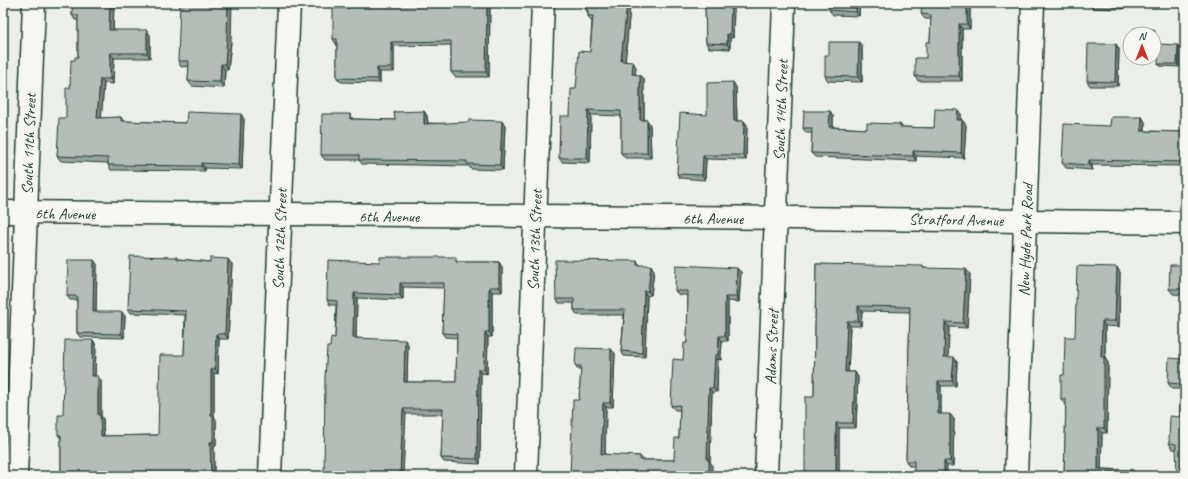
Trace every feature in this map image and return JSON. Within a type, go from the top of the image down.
[{"type":"street","name":"South 11th Street","points":[[16,476],[34,3]]},
{"type":"street","name":"South 12th Street","points":[[270,476],[288,3]]},
{"type":"street","name":"South 13th Street","points":[[526,476],[543,3]]},
{"type":"street","name":"South 14th Street","points":[[775,218],[784,3]]},
{"type":"street","name":"New Hyde Park Road","points":[[1016,476],[1033,3]]},
{"type":"street","name":"6th Avenue","points":[[3,212],[280,216],[775,218]]},
{"type":"street","name":"Stratford Avenue","points":[[775,218],[1185,223]]},
{"type":"street","name":"Adams Street","points":[[766,476],[775,218]]},
{"type":"building","points":[[73,3],[110,3],[109,30],[147,30],[147,53],[110,53],[110,79],[100,79],[97,118],[121,117],[121,121],[186,123],[187,112],[241,114],[239,165],[201,163],[201,166],[108,165],[108,158],[57,156],[59,118],[66,118],[66,88],[70,88],[71,60],[75,60],[75,57],[78,57],[78,15],[72,15]]},
{"type":"building","points":[[180,3],[228,3],[225,64],[221,64],[220,82],[188,81],[189,61],[178,61]]},
{"type":"building","points":[[349,3],[487,3],[486,72],[451,72],[451,41],[391,42],[391,68],[377,68],[377,79],[337,78],[337,39],[333,39],[333,8],[350,8]]},
{"type":"building","points":[[586,3],[627,3],[621,61],[633,62],[632,74],[640,75],[640,120],[647,120],[647,153],[621,153],[621,111],[588,110],[587,158],[559,158],[560,116],[570,116],[571,89],[576,89],[579,51],[590,52],[593,16],[588,16]]},
{"type":"building","points":[[705,3],[731,3],[730,34],[727,34],[727,44],[706,43]]},
{"type":"building","points":[[829,3],[856,3],[856,12],[829,10]]},
{"type":"building","points":[[922,3],[967,3],[967,24],[959,24],[959,76],[915,76],[915,58],[926,58],[926,42],[930,42],[931,15],[921,14]]},
{"type":"building","points":[[1089,3],[1120,3],[1120,4]]},
{"type":"building","points":[[829,42],[859,42],[858,77],[825,76],[825,55],[829,55]]},
{"type":"building","points":[[1088,44],[1116,44],[1115,82],[1087,81]]},
{"type":"building","points":[[1162,44],[1178,45],[1177,64],[1162,64]]},
{"type":"building","points":[[733,82],[734,121],[744,121],[743,155],[703,155],[702,175],[677,174],[680,113],[707,115],[707,83]]},
{"type":"building","points":[[935,109],[958,110],[957,120],[962,120],[961,153],[913,151],[913,156],[811,153],[812,128],[803,128],[804,111],[830,111],[829,127],[867,129],[867,123],[900,124],[900,127],[934,128]]},
{"type":"building","points":[[424,111],[424,124],[469,122],[469,120],[502,121],[500,165],[467,164],[467,161],[359,160],[359,155],[321,155],[322,114],[350,114],[350,119],[395,120],[394,112]]},
{"type":"building","points":[[1111,117],[1142,117],[1141,131],[1185,132],[1185,162],[1089,160],[1089,165],[1062,163],[1064,124],[1110,126]]},
{"type":"building","points":[[130,256],[177,257],[177,259],[210,262],[210,258],[228,259],[225,334],[216,334],[215,369],[211,369],[211,416],[213,416],[213,442],[210,442],[211,476],[63,476],[64,473],[61,473],[61,435],[58,435],[58,415],[63,415],[65,340],[93,340],[92,376],[98,376],[98,415],[100,415],[101,436],[158,435],[160,355],[184,355],[186,311],[128,309]]},
{"type":"building","points":[[380,257],[456,257],[456,262],[499,262],[499,287],[489,287],[489,332],[485,332],[484,369],[478,369],[477,459],[441,458],[443,409],[403,409],[400,476],[324,476],[325,377],[327,347],[330,347],[331,337],[335,338],[337,301],[327,300],[328,260],[380,262]],"holes":[[[400,283],[444,283],[442,333],[457,334],[456,382],[404,382],[405,340],[353,338],[354,293],[400,295]]]},
{"type":"building","points":[[68,260],[94,260],[93,312],[122,312],[121,334],[77,333],[77,296],[67,296]]},
{"type":"building","points":[[555,260],[637,261],[637,265],[651,265],[648,291],[644,291],[642,353],[621,351],[625,310],[574,310],[574,299],[556,299]]},
{"type":"building","points":[[816,264],[923,266],[923,268],[966,269],[963,323],[945,322],[944,357],[954,357],[952,381],[938,381],[938,414],[950,414],[950,461],[944,461],[944,476],[914,476],[914,461],[906,461],[910,307],[858,306],[858,321],[847,321],[845,372],[855,372],[853,423],[836,423],[836,476],[805,476],[805,397],[814,397]]},
{"type":"building","points":[[676,265],[737,268],[736,297],[725,297],[725,336],[719,336],[718,355],[715,355],[713,388],[709,388],[707,460],[709,460],[709,476],[570,476],[573,400],[579,400],[581,366],[575,366],[576,348],[611,349],[610,403],[603,403],[601,454],[640,456],[640,460],[674,460],[675,438],[679,438],[680,405],[671,406],[673,359],[683,360],[684,343],[687,343],[688,291],[675,291]]},
{"type":"building","points":[[1170,265],[1185,265],[1185,289],[1169,289]]},
{"type":"building","points":[[1077,266],[1117,267],[1115,321],[1102,321],[1101,357],[1104,357],[1104,428],[1098,428],[1098,469],[1133,470],[1132,476],[1064,476],[1066,399],[1061,399],[1061,375],[1064,375],[1065,337],[1075,337]]},
{"type":"building","points":[[1185,289],[1185,476],[1177,476],[1176,444],[1169,443],[1170,416],[1180,417],[1181,384],[1168,383],[1169,358],[1182,359]]}]
